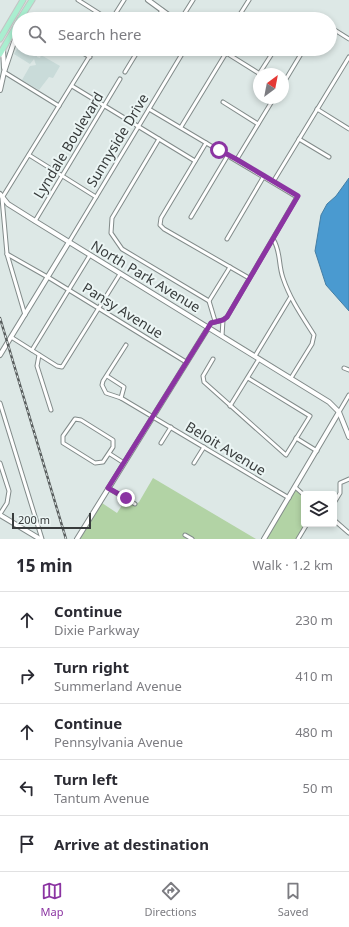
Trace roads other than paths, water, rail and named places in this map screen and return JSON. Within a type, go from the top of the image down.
[{"type":"main road","points":[[16,12],[23,0]]},
{"type":"main road","points":[[25,12],[32,0]]},
{"type":"main road","points":[[0,39],[12,18]]},
{"type":"main road","points":[[3,49],[9,23]]},
{"type":"main road","points":[[0,54],[12,35]]},
{"type":"street","points":[[78,0],[97,12]]},
{"type":"street","points":[[116,12],[124,0]]},
{"type":"street","points":[[185,12],[193,0]]},
{"type":"street","points":[[242,12],[249,0]]},
{"type":"street","points":[[151,1],[165,12]]},
{"type":"street","points":[[337,31],[349,39]]},
{"type":"street","points":[[0,90],[12,48]]},
{"type":"street","points":[[3,49],[4,72]]},
{"type":"street","points":[[125,72],[135,56]]},
{"type":"street","name":"Sunnyside Drive","points":[[69,242],[180,56]]},
{"type":"street","points":[[181,128],[223,56]]},
{"type":"street","points":[[233,56],[253,69]]},
{"type":"street","points":[[264,68],[271,56]]},
{"type":"street","points":[[289,74],[300,56]]},
{"type":"street","points":[[25,315],[7,254],[1,196],[29,155],[90,57]]},
{"type":"street","points":[[273,182],[349,57]]},
{"type":"street","points":[[4,72],[59,106]]},
{"type":"street","name":"Lyndale Boulevard","points":[[35,221],[120,79]]},
{"type":"street","points":[[72,86],[104,107],[196,161]]},
{"type":"street","points":[[223,102],[258,124]]},
{"type":"street","points":[[236,159],[270,104]]},
{"type":"street","points":[[149,109],[298,196],[223,320],[222,336]]},
{"type":"street","points":[[317,109],[349,129]]},
{"type":"street","points":[[159,139],[112,218],[111,233],[122,249],[209,301],[215,321]]},
{"type":"street","points":[[299,139],[329,157]]},
{"type":"street","points":[[206,143],[161,218],[160,225],[164,229],[249,278]]},
{"type":"street","points":[[29,155],[96,196]]},
{"type":"street","points":[[191,217],[228,155]]},
{"type":"street","points":[[227,239],[264,176]]},
{"type":"street","name":"North Park Avenue","points":[[1,196],[35,221],[329,402],[339,412],[349,437]]},
{"type":"street","points":[[273,239],[279,253],[282,275],[290,298],[314,335],[314,340],[291,378]]},
{"type":"street","points":[[0,355],[69,242]]},
{"type":"street","name":"Pansy Avenue","points":[[7,254],[186,362]]},
{"type":"street","points":[[32,350],[90,255]]},
{"type":"street","points":[[209,301],[230,267]]},
{"type":"street","points":[[11,337],[62,367],[120,274]]},
{"type":"street","points":[[255,356],[290,298]]},
{"type":"street","points":[[77,539],[208,328],[215,321],[223,320]]},
{"type":"street","points":[[120,398],[124,387],[107,376],[126,345]]},
{"type":"street","points":[[40,355],[37,366],[51,410]]},
{"type":"street","points":[[213,359],[202,379],[230,406],[286,455],[310,416],[248,378]]},
{"type":"street","points":[[230,406],[259,359]]},
{"type":"street","points":[[344,368],[349,370]]},
{"type":"street","name":"Beloit Avenue","points":[[107,376],[102,385],[103,389],[112,396],[120,398],[152,416],[289,498]]},
{"type":"street","points":[[264,539],[349,395]]},
{"type":"street","points":[[0,403],[41,539]]},
{"type":"street","points":[[75,419],[81,420],[114,440],[110,454],[103,462],[95,463],[64,444],[62,439],[75,419]]},
{"type":"street","points":[[161,443],[171,427]]},
{"type":"street","points":[[296,438],[316,451]]},
{"type":"street","points":[[194,463],[204,447]]},
{"type":"street","points":[[110,454],[124,463]]},
{"type":"street","points":[[0,463],[9,491],[7,503],[0,514],[41,539]]},
{"type":"street","points":[[337,498],[340,493],[340,482],[349,479]]},
{"type":"street","points":[[295,487],[301,492]]},
{"type":"street","points":[[108,488],[135,504]]},
{"type":"street","points":[[337,523],[349,533]]},
{"type":"street","points":[[298,539],[305,527]]},
{"type":"street","points":[[185,535],[192,539]]},
{"type":"water","points":[[349,178],[349,311],[326,285],[315,251],[321,215],[327,204],[336,196]]},
{"type":"railway","points":[[0,318],[66,539]]}]
